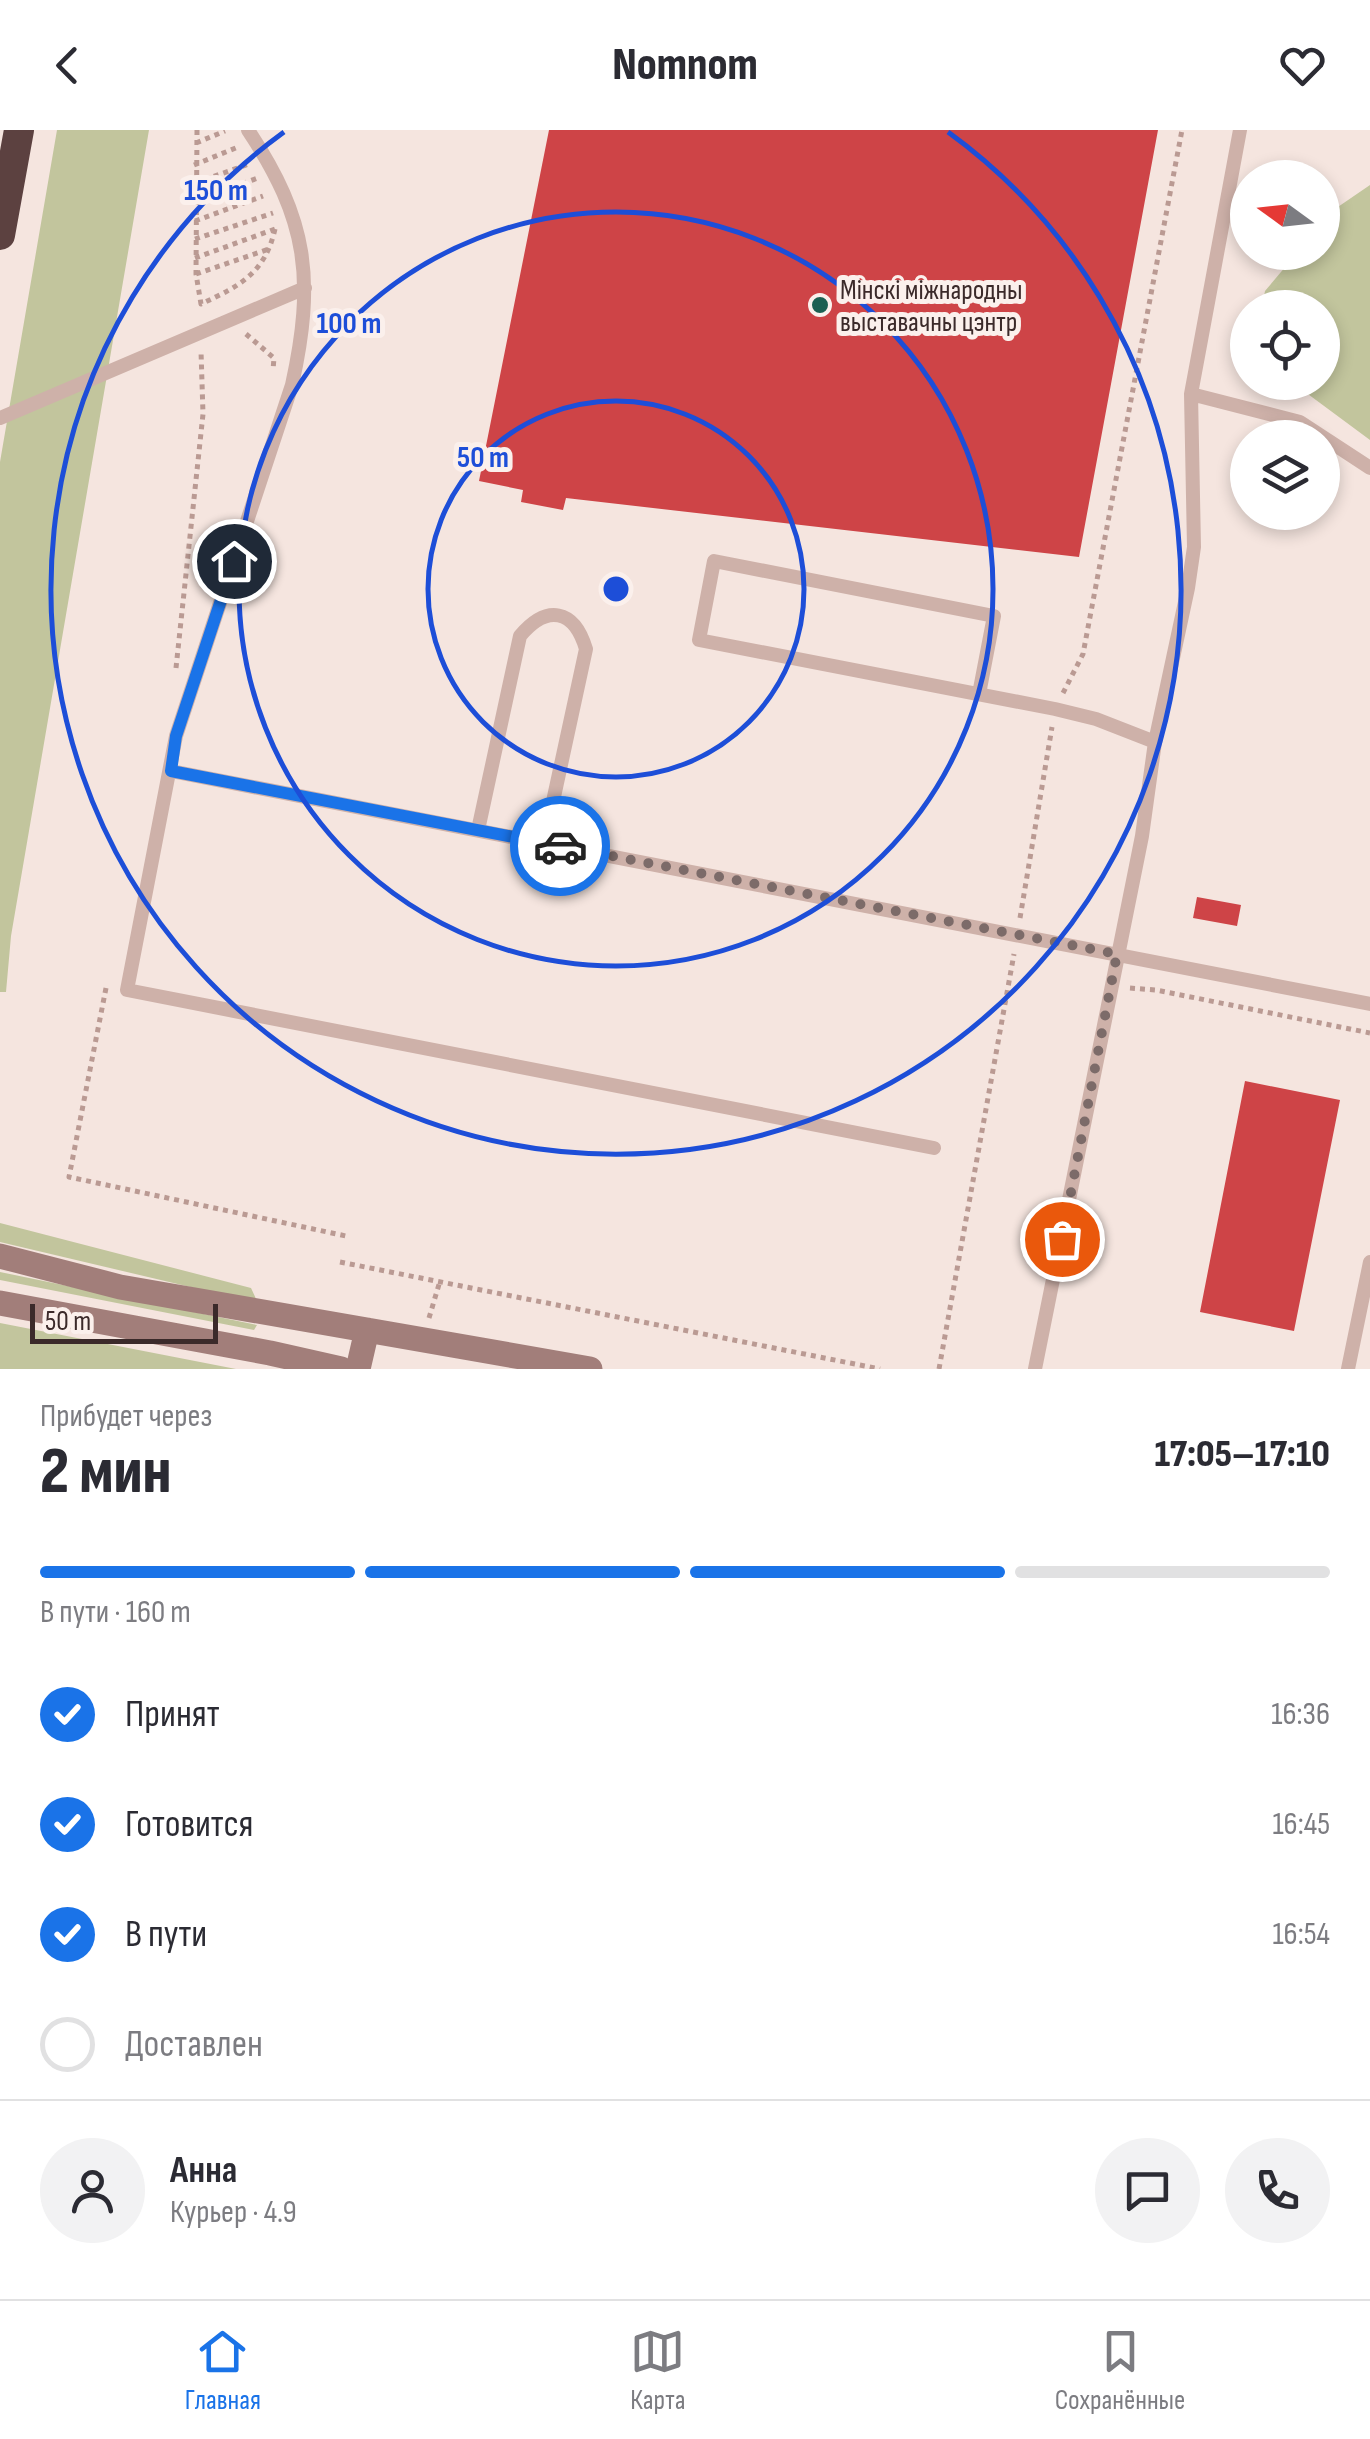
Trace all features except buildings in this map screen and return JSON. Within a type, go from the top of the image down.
[{"type":"highway","points":[[0,235],[19,130]]},
{"type":"street","points":[[0,1256],[120,1287],[590,1369]]},
{"type":"street","points":[[0,1303],[327,1367],[330,1323]]},
{"type":"street","points":[[358,1369],[367,1330]]},
{"type":"lane","points":[[248,130],[269,161],[296,222],[306,288],[303,334],[292,385],[176,736],[127,990],[934,1148]]},
{"type":"lane","points":[[1035,1369],[1142,836],[1155,742],[1194,548],[1190,394],[1240,130]]},
{"type":"lane","points":[[0,418],[306,288]]},
{"type":"lane","points":[[1190,394],[1300,422],[1370,468]]},
{"type":"lane","points":[[980,694],[994,616],[714,561],[700,640],[1055,709],[1096,719],[1155,742]]},
{"type":"lane","points":[[478,830],[520,636],[533,620],[550,614],[570,618],[586,649],[544,843]]},
{"type":"lane","points":[[171,771],[1370,1004]]},
{"type":"lane","points":[[1348,1369],[1370,1262]]},
{"type":"path","points":[[195,239],[274,212],[275,230],[263,264],[248,278],[201,304],[195,239],[197,130]]},
{"type":"path","points":[[939,1369],[1055,709],[1082,654],[1182,130]]},
{"type":"path","points":[[195,201],[259,178],[225,131],[196,143]]},
{"type":"path","points":[[194,164],[238,147]]},
{"type":"path","points":[[195,183],[249,164]]},
{"type":"path","points":[[195,221],[268,194]]},
{"type":"path","points":[[196,258],[275,230]]},
{"type":"path","points":[[196,274],[270,249]]},
{"type":"path","points":[[1130,988],[1370,1032]]},
{"type":"path","points":[[340,1262],[880,1369]]},
{"type":"green space","points":[[57,130],[149,130],[11,936],[6,992],[0,992],[0,462]]},
{"type":"green space","points":[[1370,185],[1370,440],[1316,400],[1340,400],[1340,290],[1266,290],[1283,270],[1340,270],[1340,206]]},
{"type":"green space","points":[[0,1223],[251,1288],[258,1303],[0,1242]]},
{"type":"green space","points":[[0,1272],[257,1325],[254,1330],[0,1280]]},
{"type":"green space","points":[[0,1323],[236,1369],[0,1369]]},
{"type":"way so far","points":[[560,846],[1117,954],[1062,1239]]},
{"type":"place","name":"Мінскі міжнародны выставачны цэнтр","points":[[820,305]]},
{"type":"route","points":[[234,561],[176,736],[171,771],[560,846]]}]
